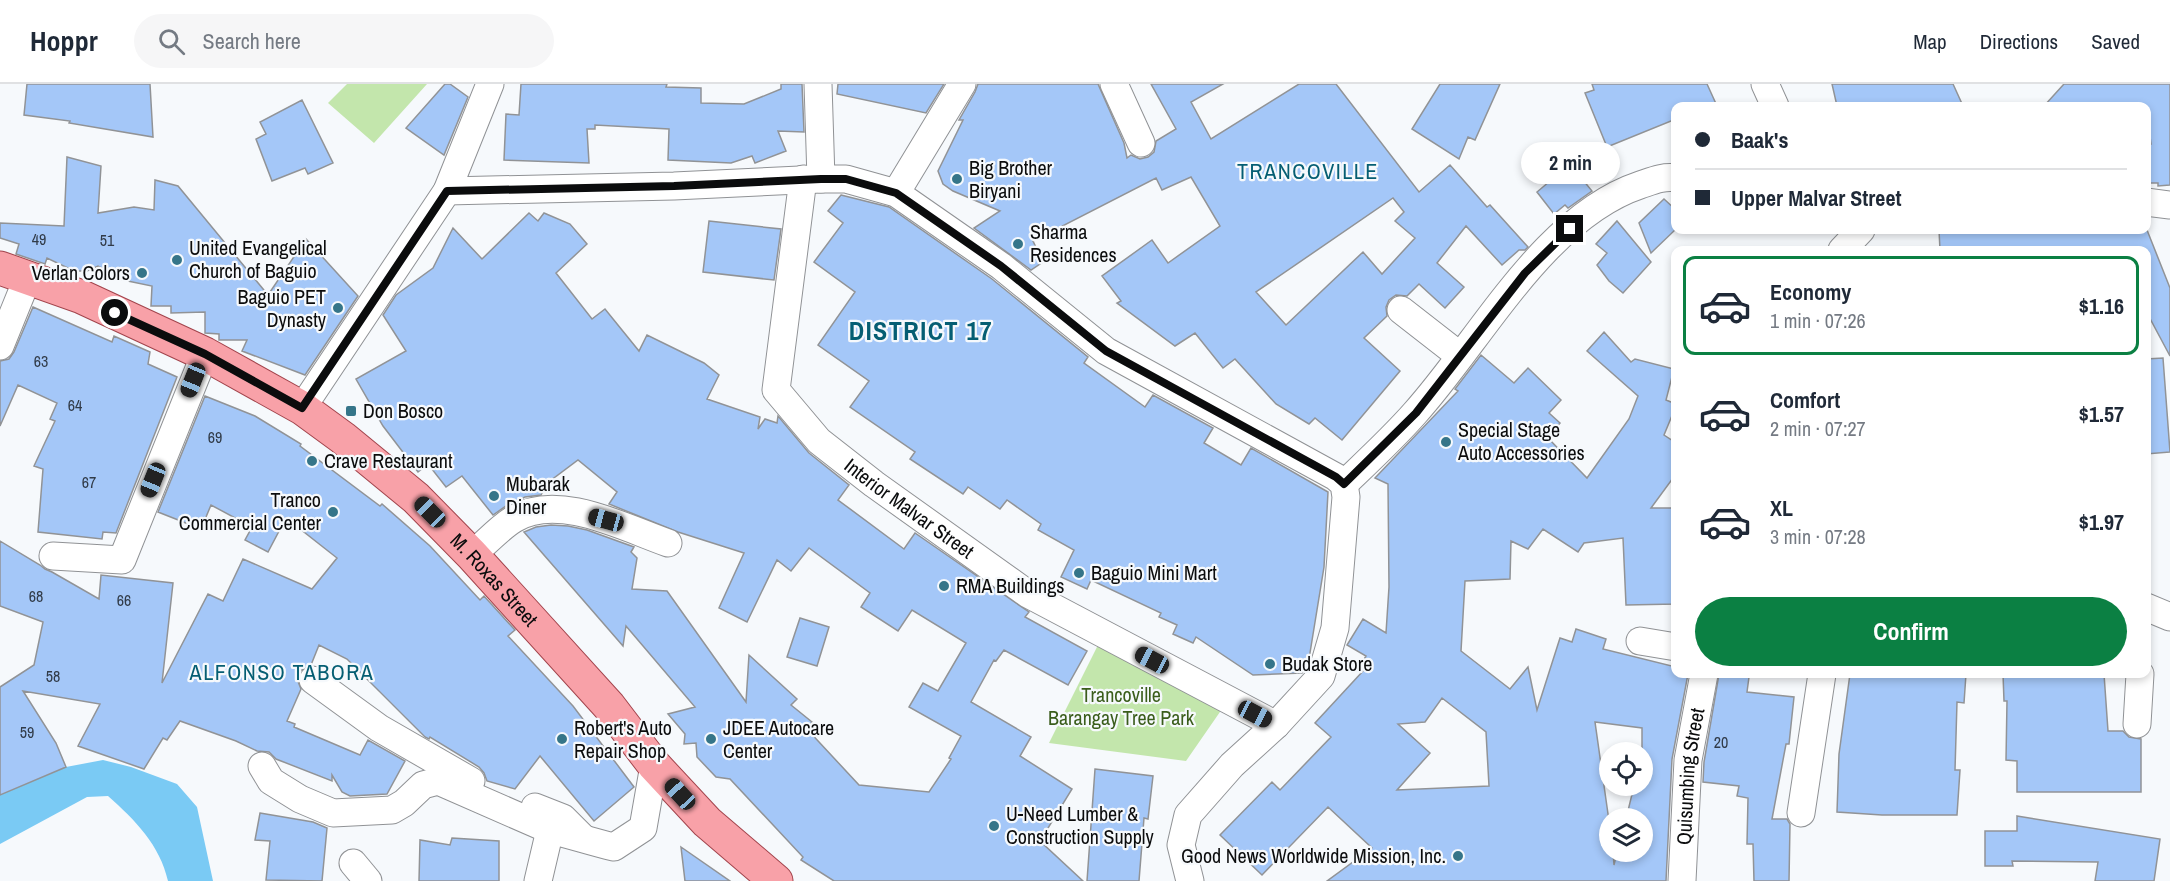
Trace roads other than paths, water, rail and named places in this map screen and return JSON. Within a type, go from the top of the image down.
[{"type":"main road","name":"M. Roxas Street","points":[[14,272],[82,297],[205,354],[302,408],[343,438],[416,498],[472,555],[609,706],[654,765],[707,822],[777,881]]},
{"type":"street","points":[[302,408],[447,191],[490,84]]},
{"type":"street","name":"Interior Malvar Street","points":[[818,84],[812,179],[776,390],[819,441],[874,484],[1028,594],[1276,725]]},
{"type":"street","points":[[896,193],[962,84]]},
{"type":"street","points":[[1114,84],[1141,143]]},
{"type":"street","points":[[1765,84],[1773,102]]},
{"type":"street","points":[[1344,484],[1416,413],[1525,273],[1559,238],[1603,202],[1633,188],[1667,176],[1671,177]]},
{"type":"street","points":[[447,191],[674,186],[846,179],[896,193],[1001,266],[1106,351],[1336,477],[1344,484],[1346,496],[1335,628],[1321,676],[1276,725],[1232,765],[1188,815],[1181,845],[1190,881]]},
{"type":"street","points":[[2151,203],[2170,205]]},
{"type":"street","points":[[1846,246],[1857,234]]},
{"type":"street","points":[[0,346],[14,272]]},
{"type":"street","points":[[1401,310],[1460,356]]},
{"type":"street","points":[[52,556],[122,560],[205,354]]},
{"type":"street","points":[[472,555],[515,519],[535,510],[561,508],[606,520],[668,543]]},
{"type":"street","points":[[2151,609],[2170,617]]},
{"type":"street","points":[[1640,641],[1671,646]]},
{"type":"street","name":"Quisumbing Street","points":[[1682,881],[1689,760],[1703,678]]},
{"type":"street","points":[[1802,813],[1821,678]]},
{"type":"street","points":[[2137,724],[2140,678]]},
{"type":"street","points":[[313,680],[379,728],[475,783],[563,818],[582,837]]},
{"type":"street","points":[[262,766],[271,781],[300,800],[333,813],[392,810],[404,803],[423,785],[438,781],[550,830],[614,847],[643,828],[654,765]]},
{"type":"street","points":[[538,881],[550,830]]},
{"type":"water","points":[[103,760],[131,767],[177,784],[197,807],[213,881],[168,881],[153,845],[128,814],[108,796],[87,797],[0,844],[0,795],[66,767]]},
{"type":"place","name":"Big Brother Biryani","points":[[957,179]]},
{"type":"place","name":"Sharma Residences","points":[[1018,244]]},
{"type":"place","name":"United Evangelical Church of Baguio","points":[[177,260]]},
{"type":"place","name":"Verlan Colors","points":[[142,273]]},
{"type":"place","name":"Baguio PET Dynasty","points":[[338,308]]},
{"type":"place","name":"Don Bosco","points":[[351,411]]},
{"type":"place","name":"Special Stage Auto Accessories","points":[[1446,442]]},
{"type":"place","name":"Crave Restaurant","points":[[312,461]]},
{"type":"place","name":"Mubarak Diner","points":[[494,496]]},
{"type":"place","name":"Tranco Commercial Center","points":[[333,512]]},
{"type":"place","name":"Baguio Mini Mart","points":[[1079,573]]},
{"type":"place","name":"RMA Buildings","points":[[944,586]]},
{"type":"place","name":"Budak Store","points":[[1270,664]]},
{"type":"place","name":"Robert's Auto Repair Shop","points":[[562,739]]},
{"type":"place","name":"JDEE Autocare Center","points":[[711,739]]},
{"type":"place","name":"U-Need Lumber & Construction Supply","points":[[994,826]]},
{"type":"place","name":"Good News Worldwide Mission, Inc.","points":[[1458,856]]},
{"type":"district","name":"TRANCOVILLE","points":[[1308,171]]},
{"type":"district","name":"DISTRICT 17","points":[[921,331]]},
{"type":"district","name":"ALFONSO TABORA","points":[[282,672]]},
{"type":"park label","name":"Trancoville Barangay Tree Park","points":[[1121,706]]}]
